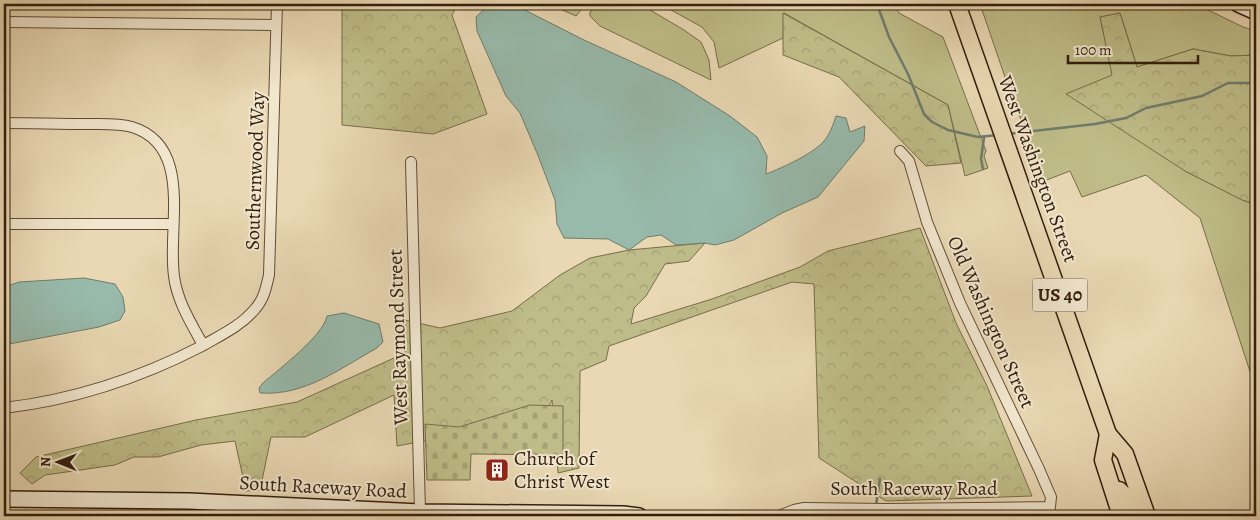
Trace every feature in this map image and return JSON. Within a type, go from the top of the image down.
[{"type":"main road","name":"West Washington Street","points":[[956,4],[1108,434],[1125,454],[1147,516]]},
{"type":"main road","points":[[1238,4],[1256,12]]},
{"type":"main road","points":[[1108,434],[1103,460],[1121,516]]},
{"type":"main road","points":[[1110,481],[1124,495],[1134,516]]},
{"type":"main road","name":"South Raceway Road","points":[[4,499],[189,501],[420,514],[623,514],[640,516]]},
{"type":"street","name":"Southernwood Way","points":[[4,408],[60,399],[108,386],[155,368],[236,327],[256,309],[264,296],[269,275],[277,4]]},
{"type":"street","points":[[4,22],[276,25]]},
{"type":"street","points":[[4,123],[122,125],[138,129],[156,142],[164,152],[173,175],[173,264],[176,287],[186,315],[203,345]]},
{"type":"street","name":"Old Washington Street","points":[[900,151],[909,161],[927,222],[960,303],[1051,497],[1050,507]]},
{"type":"street","name":"West Raymond Street","points":[[410,162],[420,514]]},
{"type":"street","points":[[4,224],[173,224]]},
{"type":"street","name":"South Raceway Road","points":[[779,516],[804,508],[1050,507]]},
{"type":"green space","points":[[342,4],[458,4],[452,15],[487,114],[433,134],[342,125]]},
{"type":"green space","points":[[549,4],[586,4],[576,16]]},
{"type":"green space","points":[[599,4],[640,4],[684,30],[701,42],[709,60],[711,80],[600,26],[590,16],[590,12]]},
{"type":"green space","points":[[660,4],[894,4],[899,13],[943,37],[986,151],[984,156],[988,168],[965,176],[948,105],[784,13],[783,38],[719,68],[714,42],[702,27]]},
{"type":"green space","points":[[980,4],[1196,4],[1243,27],[1256,31],[1256,55],[1231,56],[1193,49],[1137,67],[1120,13],[1100,17],[1113,75],[1185,171],[1256,205],[1256,390],[1200,218],[1146,175],[1082,197],[1070,171],[1044,181]]},
{"type":"green space","points":[[783,13],[948,105],[961,163],[926,166],[839,77],[783,55]]},
{"type":"green space","points":[[1120,13],[1137,67],[1193,49],[1231,56],[1256,55],[1256,204],[1242,200],[1185,171],[1066,94],[1112,75],[1100,17]]},
{"type":"green space","points":[[920,228],[956,323],[987,386],[1032,496],[886,501],[819,458],[814,284],[792,282],[609,346],[606,360],[580,371],[579,468],[558,473],[552,400],[539,427],[462,434],[397,446],[394,395],[305,437],[271,437],[260,490],[246,491],[235,441],[201,445],[158,457],[134,457],[115,465],[45,475],[32,484],[20,473],[36,457],[196,420],[297,402],[405,353],[405,320],[440,328],[512,311],[560,275],[590,258],[629,250],[705,243],[689,261],[665,264],[646,296],[634,308],[631,324],[712,299],[800,267],[828,251]]},
{"type":"green space","points":[[530,405],[563,406],[563,455],[471,454],[470,480],[427,480],[425,424],[459,427]]},
{"type":"shaded area","points":[[490,4],[513,4],[584,40],[676,82],[730,116],[757,137],[767,156],[766,174],[813,151],[828,135],[836,116],[846,118],[850,132],[865,126],[864,141],[818,197],[782,213],[734,240],[715,245],[705,243],[676,245],[661,235],[647,237],[629,250],[608,239],[564,238],[557,224],[555,200],[537,153],[520,113],[506,96],[477,31],[476,17]]},
{"type":"shaded area","points":[[84,278],[115,284],[123,297],[125,311],[120,320],[99,327],[4,345],[4,287],[19,282]]},
{"type":"shaded area","points":[[344,313],[379,324],[383,342],[377,348],[307,386],[276,393],[260,393],[259,388],[263,383],[318,333],[327,316]]},
{"type":"waterway","points":[[877,4],[889,37],[908,74],[924,114],[932,122],[948,130],[978,137],[998,135]]},
{"type":"waterway","points":[[1008,134],[1095,124],[1126,118],[1146,108],[1202,96],[1228,83],[1256,83]]},
{"type":"waterway","points":[[983,169],[981,159],[984,138]]},
{"type":"waterway","points":[[876,505],[880,479]]},
{"type":"place","name":"Church of Christ West","points":[[497,470]]}]
